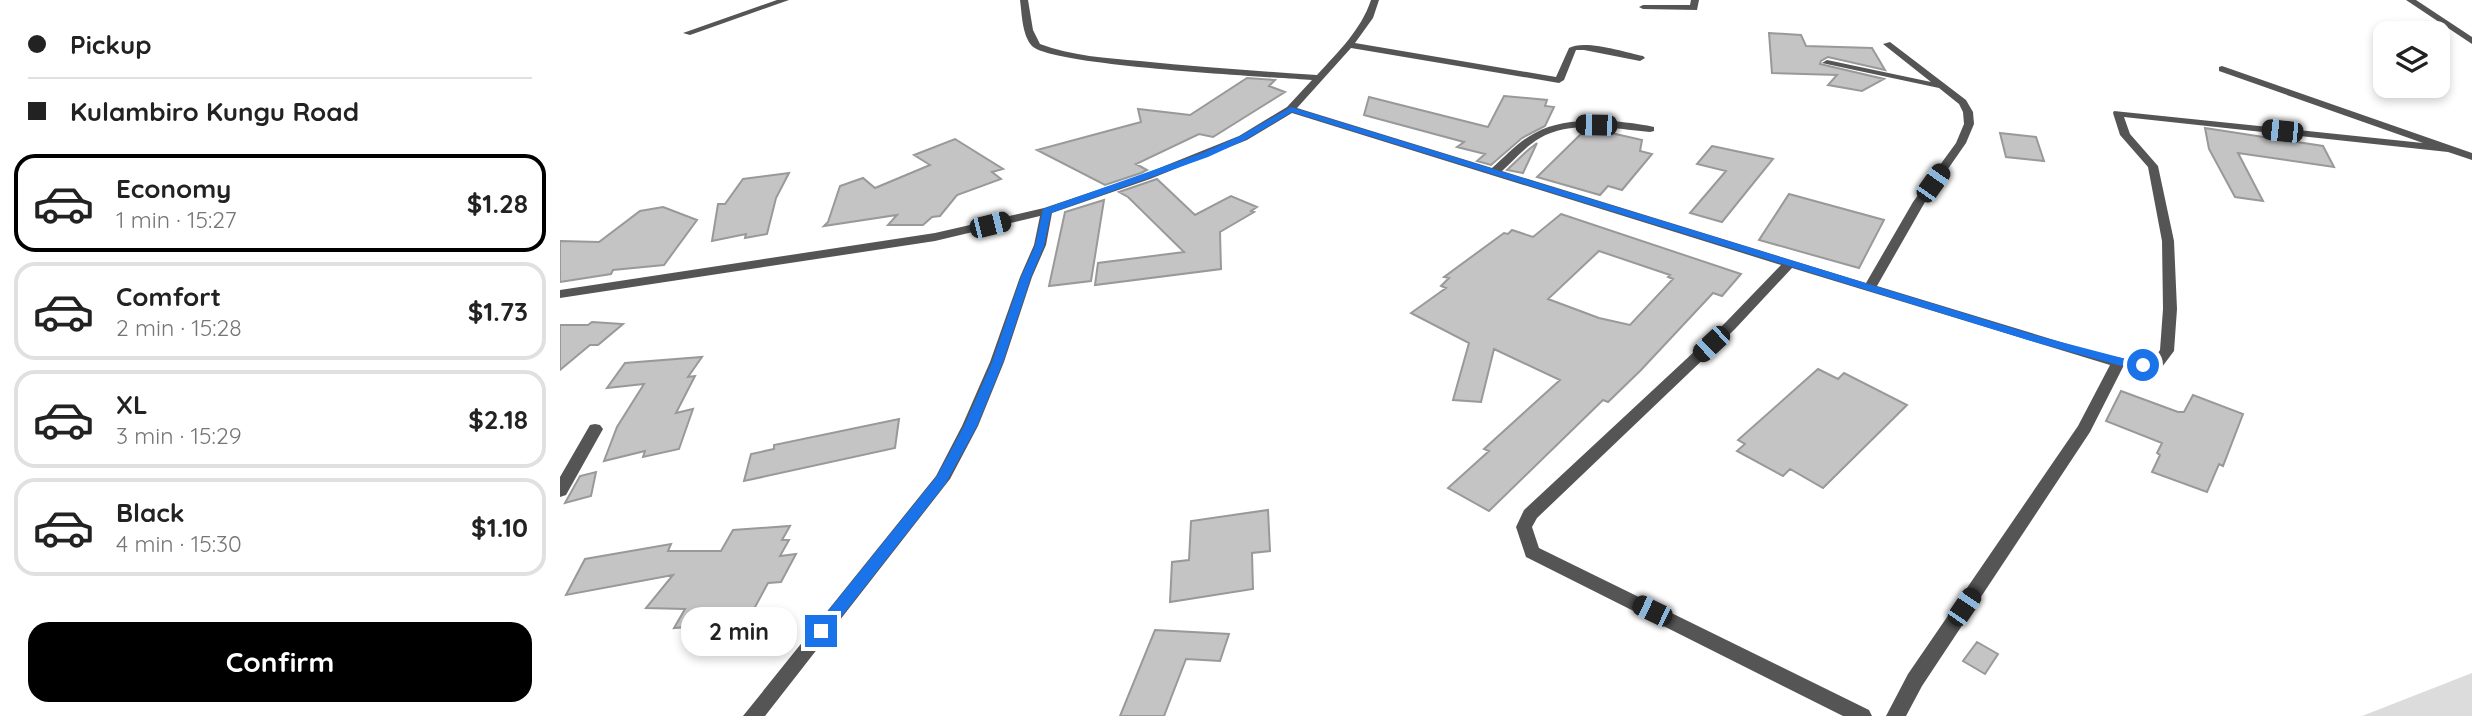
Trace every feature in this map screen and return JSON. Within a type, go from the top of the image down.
[{"type":"street","points":[[687,33],[785,0]]},
{"type":"street","points":[[1024,0],[1027,23],[1037,46],[1045,51],[1091,58],[1317,78]]},
{"type":"street","points":[[560,294],[878,248],[1046,211],[1205,155],[1242,138],[1291,109],[1349,45],[1369,18],[1375,0]]},
{"type":"street","points":[[1643,7],[1694,8],[1695,0]]},
{"type":"street","points":[[2410,0],[2472,41]]},
{"type":"street","points":[[1869,289],[1919,202],[1961,144],[1969,124],[1968,112],[1963,102],[1887,44]]},
{"type":"street","points":[[1349,45],[1559,80],[1573,48],[1584,47],[1640,58]]},
{"type":"street","points":[[1827,63],[1941,87]]},
{"type":"street","points":[[2222,69],[2472,158]]},
{"type":"street","points":[[1291,109],[1869,289],[2118,362],[2143,365],[2157,363],[2167,351],[2170,309],[2168,241],[2156,179],[2149,159],[2125,135],[2118,113],[2447,149]]},
{"type":"street","points":[[1494,171],[1538,134],[1551,130],[1579,125],[1650,129]]},
{"type":"street","points":[[753,716],[942,479],[971,426],[998,362],[1026,277],[1040,246],[1046,211]]},
{"type":"street","points":[[1790,263],[1730,326],[1530,514],[1524,527],[1532,552],[1862,716]]},
{"type":"street","points":[[1896,716],[1915,680],[2085,428],[2118,362]]},
{"type":"street","points":[[560,491],[595,429]]},
{"type":"shaded area","points":[[2472,673],[2472,716],[2362,716]]},
{"type":"building","points":[[1769,33],[1801,35],[1806,46],[1872,48],[1885,70],[1828,57],[1820,64],[1884,79],[1862,91],[1828,85],[1837,75],[1772,73]]},
{"type":"building","points":[[1247,78],[1275,80],[1269,86],[1285,92],[1213,137],[1199,134],[1136,164],[1147,170],[1141,173],[1105,185],[1037,150],[1141,122],[1138,109],[1190,115]]},
{"type":"building","points":[[1504,96],[1547,100],[1545,106],[1554,107],[1545,126],[1522,138],[1491,165],[1477,161],[1485,154],[1457,147],[1464,142],[1364,115],[1369,97],[1488,127]]},
{"type":"building","points":[[2205,128],[2323,146],[2334,167],[2238,153],[2263,201],[2235,197],[2209,149]]},
{"type":"building","points":[[1585,130],[1598,130],[1642,140],[1640,151],[1652,154],[1622,190],[1608,186],[1600,195],[1537,177]]},
{"type":"building","points":[[2000,133],[2036,137],[2044,161],[2006,157]]},
{"type":"building","points":[[955,139],[1003,169],[992,172],[1001,179],[957,195],[940,216],[932,217],[923,225],[888,225],[897,215],[824,226],[828,222],[840,186],[863,178],[875,188],[930,165],[914,155]]},
{"type":"building","points":[[1537,143],[1523,173],[1507,170],[1527,151]]},
{"type":"building","points":[[1712,146],[1773,159],[1722,222],[1690,213],[1726,171],[1697,164]]},
{"type":"building","points":[[789,173],[776,198],[767,234],[745,238],[746,234],[712,241],[718,204],[725,204],[743,179]]},
{"type":"building","points":[[1157,179],[1195,215],[1231,196],[1257,207],[1251,211],[1254,212],[1220,232],[1221,269],[1095,285],[1098,263],[1184,252],[1128,197],[1119,192]]},
{"type":"building","points":[[1789,194],[1884,220],[1859,268],[1759,240]]},
{"type":"building","points":[[1104,200],[1091,281],[1049,286],[1065,212]]},
{"type":"building","points":[[663,207],[697,220],[664,265],[613,270],[611,274],[560,282],[560,241],[599,242],[640,211]]},
{"type":"building","points":[[1561,214],[1741,274],[1722,296],[1713,293],[1641,370],[1608,402],[1603,400],[1489,511],[1448,488],[1489,451],[1484,449],[1560,380],[1494,349],[1481,402],[1453,400],[1469,343],[1411,313],[1446,288],[1441,286],[1449,278],[1444,277],[1504,233],[1508,234],[1512,230],[1533,237]],"holes":[[[1599,251],[1670,275],[1668,277],[1673,279],[1630,325],[1599,318],[1548,299]]]},
{"type":"building","points":[[592,322],[623,324],[598,345],[590,345],[560,370],[560,325],[588,325]]},
{"type":"building","points":[[702,357],[688,377],[695,376],[676,413],[693,409],[679,449],[643,457],[645,451],[604,461],[617,427],[644,384],[607,388],[625,363]]},
{"type":"building","points":[[1818,369],[1838,379],[1844,373],[1907,405],[1823,488],[1790,469],[1783,476],[1737,451],[1745,444],[1738,440]]},
{"type":"building","points":[[2121,391],[2178,412],[2184,412],[2193,395],[2243,414],[2223,466],[2219,464],[2207,492],[2152,472],[2162,443],[2106,421]]},
{"type":"building","points":[[899,419],[895,448],[744,481],[751,454],[774,449],[774,445]]},
{"type":"building","points":[[596,472],[591,496],[565,503],[580,476]]},
{"type":"building","points":[[1268,510],[1270,551],[1252,553],[1253,589],[1170,602],[1172,562],[1189,560],[1191,521]]},
{"type":"building","points":[[790,526],[782,540],[789,540],[780,556],[796,554],[781,582],[768,583],[747,622],[674,628],[685,609],[646,608],[673,575],[566,595],[585,559],[671,544],[668,551],[721,551],[733,530]]},
{"type":"building","points":[[1155,630],[1229,634],[1220,661],[1186,659],[1164,716],[1120,716]]},
{"type":"building","points":[[1977,642],[1998,654],[1985,674],[1963,661]]},
{"type":"route","points":[[821,631],[942,479],[971,426],[998,362],[1026,277],[1040,246],[1046,211],[1205,155],[1242,138],[1291,109],[2035,339],[2118,362],[2143,365]]}]
